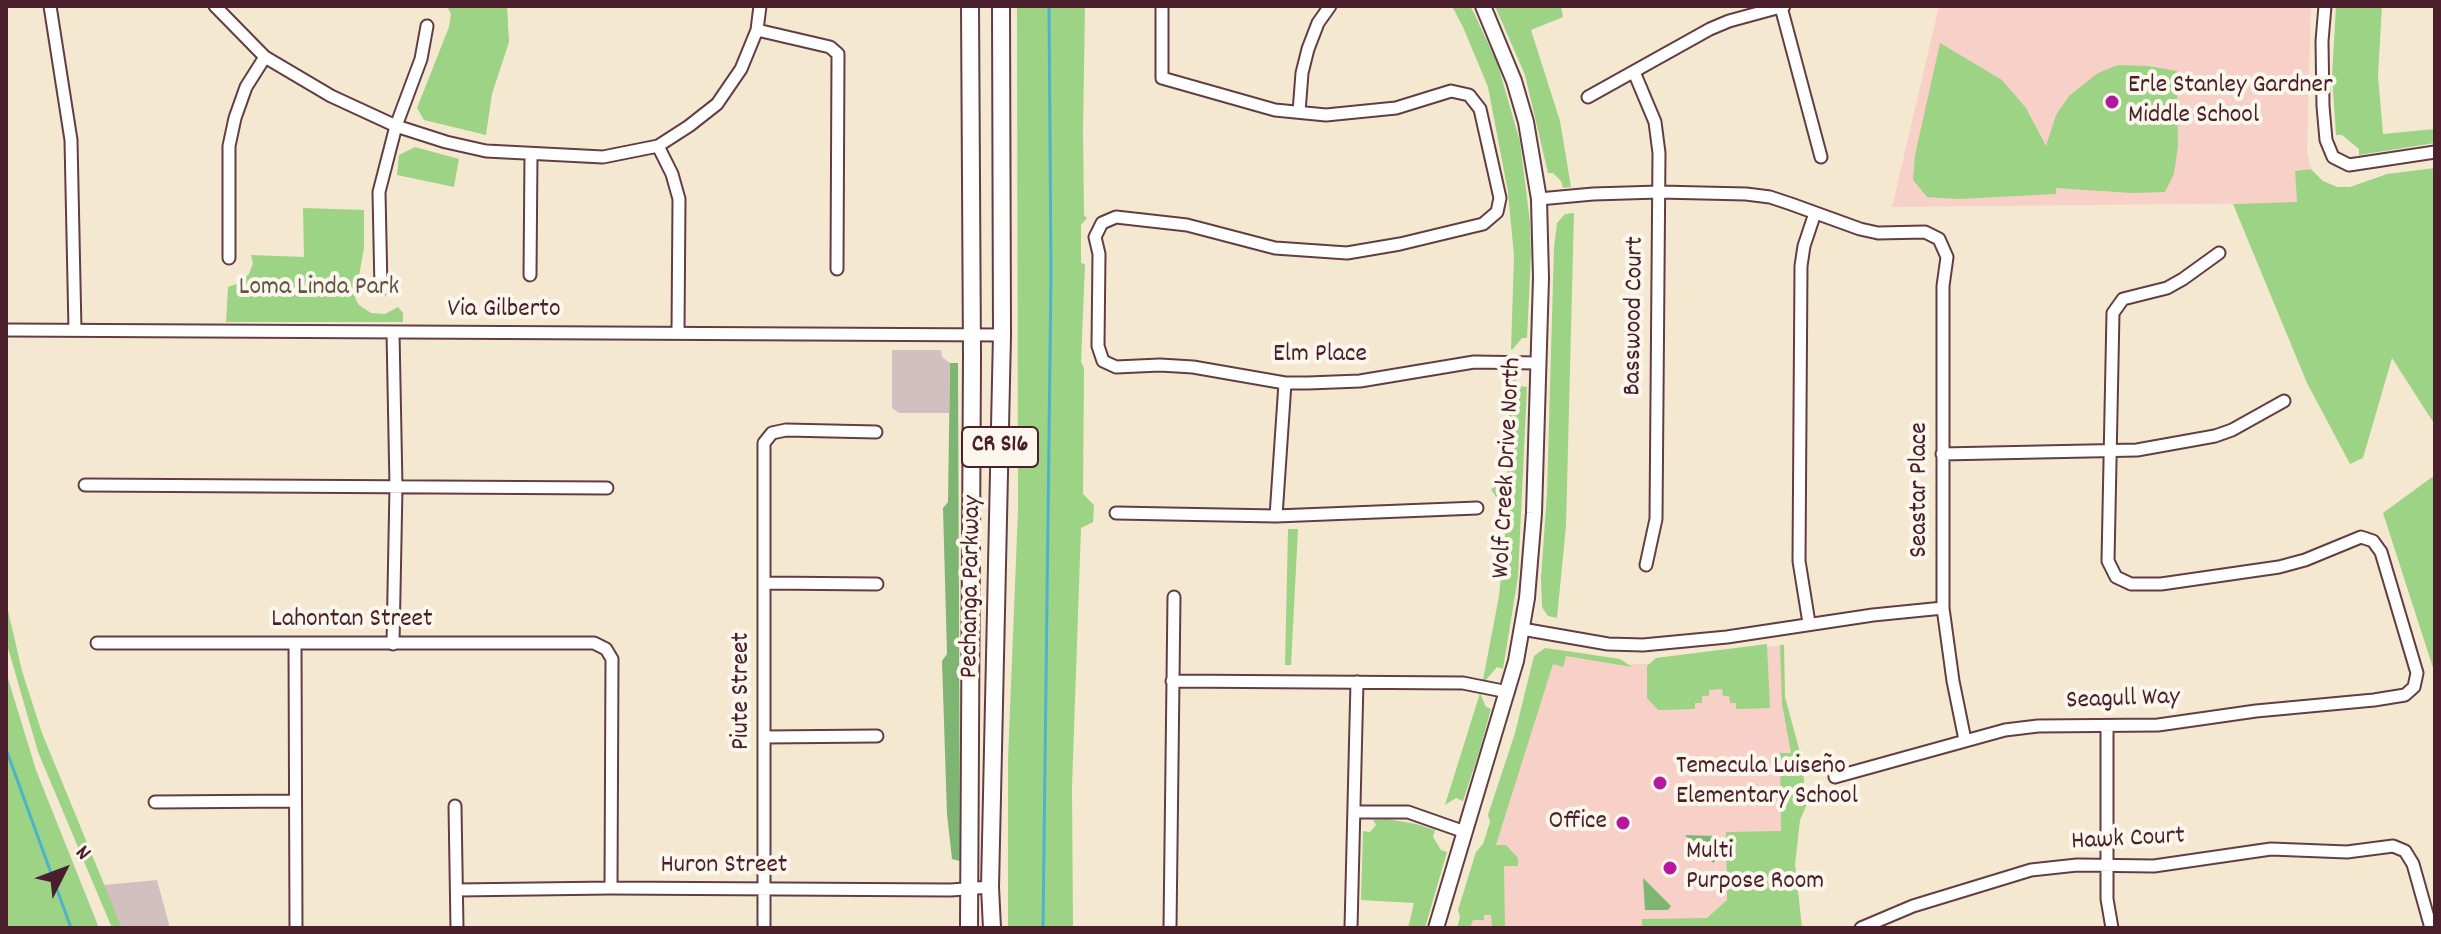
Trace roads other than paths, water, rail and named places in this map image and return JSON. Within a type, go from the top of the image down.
[{"type":"main road","name":"Pechanga Parkway","points":[[969,928],[970,6]]},
{"type":"main road","name":"Pechanga Parkway","points":[[992,928],[990,887],[1002,335],[1001,6]]},
{"type":"street","points":[[50,6],[71,140],[75,330]]},
{"type":"street","points":[[215,6],[265,57],[331,96],[396,126],[466,147],[531,155],[603,157],[658,146],[717,104],[741,69],[757,30],[760,6]]},
{"type":"street","points":[[1162,6],[1162,78],[1275,110],[1299,112],[1302,73],[1308,49],[1318,23],[1330,6]]},
{"type":"street","name":"Wolf Creek Drive North","points":[[1436,928],[1508,692],[1522,629],[1534,513],[1541,236],[1539,199],[1526,122],[1514,81],[1483,6]]},
{"type":"street","points":[[1588,97],[1710,29],[1783,6],[1821,157]]},
{"type":"street","points":[[2325,6],[2323,106],[2326,140],[2333,157],[2349,165],[2370,164],[2435,152]]},
{"type":"street","points":[[381,289],[379,192],[396,126],[421,59],[427,26]]},
{"type":"street","points":[[757,30],[830,47],[838,54],[837,269]]},
{"type":"street","points":[[229,258],[229,146],[246,87],[265,57]]},
{"type":"street","name":"Basswood Court","points":[[1634,72],[1655,122],[1659,153],[1656,519],[1646,565]]},
{"type":"street","name":"Elm Place","points":[[1299,112],[1350,115],[1396,108],[1451,91],[1469,95],[1480,109],[1500,198],[1497,212],[1483,224],[1347,253],[1275,248],[1187,225],[1116,217],[1102,223],[1095,237],[1099,254],[1098,346],[1103,361],[1116,367],[1193,367],[1285,383],[1360,381],[1474,362],[1538,363]]},
{"type":"street","points":[[658,146],[672,174],[679,199],[678,333]]},
{"type":"street","points":[[530,275],[531,155]]},
{"type":"street","points":[[1539,199],[1593,194],[1718,193],[1770,197],[1815,213],[1801,266],[1799,561],[1809,623]]},
{"type":"street","name":"Seastar Place","points":[[1815,213],[1878,233],[1925,232],[1939,239],[1947,257],[1943,286],[1943,608],[1965,740]]},
{"type":"street","points":[[2112,452],[2111,344],[2116,306],[2123,299],[2167,288],[2219,253]]},
{"type":"street","name":"Via Gilberto","points":[[6,330],[1002,335]]},
{"type":"street","points":[[393,332],[396,487],[393,644]]},
{"type":"street","points":[[1276,516],[1285,383]]},
{"type":"street","points":[[1942,454],[2137,450],[2215,436],[2241,426],[2284,401]]},
{"type":"street","name":"Piute Street","points":[[764,928],[764,443],[772,433],[786,430],[876,432]]},
{"type":"street","name":"Seagull Way","points":[[1835,777],[2005,730],[2038,726],[2158,725],[2256,711],[2374,700],[2405,695],[2414,687],[2417,673],[2381,552],[2373,541],[2361,537],[2279,567],[2161,584],[2131,584],[2116,577],[2108,561],[2112,452]]},
{"type":"street","points":[[85,485],[607,488]]},
{"type":"street","points":[[1116,513],[1276,516],[1477,508]]},
{"type":"street","points":[[765,583],[877,584]]},
{"type":"street","points":[[1170,928],[1174,597]]},
{"type":"street","points":[[1522,629],[1608,644],[1643,645],[1943,608]]},
{"type":"street","name":"Lahontan Street","points":[[97,643],[594,643],[606,649],[612,659],[611,888]]},
{"type":"street","points":[[295,644],[296,928]]},
{"type":"street","points":[[1172,681],[1463,683],[1508,692]]},
{"type":"street","points":[[1351,928],[1357,682]]},
{"type":"street","points":[[2107,726],[2107,899],[2112,928]]},
{"type":"street","points":[[765,737],[877,736]]},
{"type":"street","points":[[155,802],[295,801]]},
{"type":"street","points":[[455,806],[457,928]]},
{"type":"street","points":[[1354,812],[1408,812],[1465,832]]},
{"type":"street","name":"Hawk Court","points":[[1861,928],[1928,901],[2031,870],[2077,865],[2154,866],[2271,849],[2347,852],[2393,846],[2405,851],[2413,864],[2431,928]]},
{"type":"street","name":"Huron Street","points":[[457,890],[951,890],[990,887]]},
{"type":"waterway","points":[[1043,928],[1051,273],[1049,6]]},
{"type":"waterway","points":[[6,749],[71,928]]},
{"type":"place","name":"Erle Stanley Gardner Middle School","points":[[2112,102]]},
{"type":"place","name":"Temecula Luiseño Elementary School","points":[[1660,783]]},
{"type":"place","name":"Office","points":[[1623,823]]},
{"type":"place","name":"Multi Purpose Room","points":[[1670,868]]},
{"type":"park label","name":"Loma Linda Park","points":[[319,289]]}]
